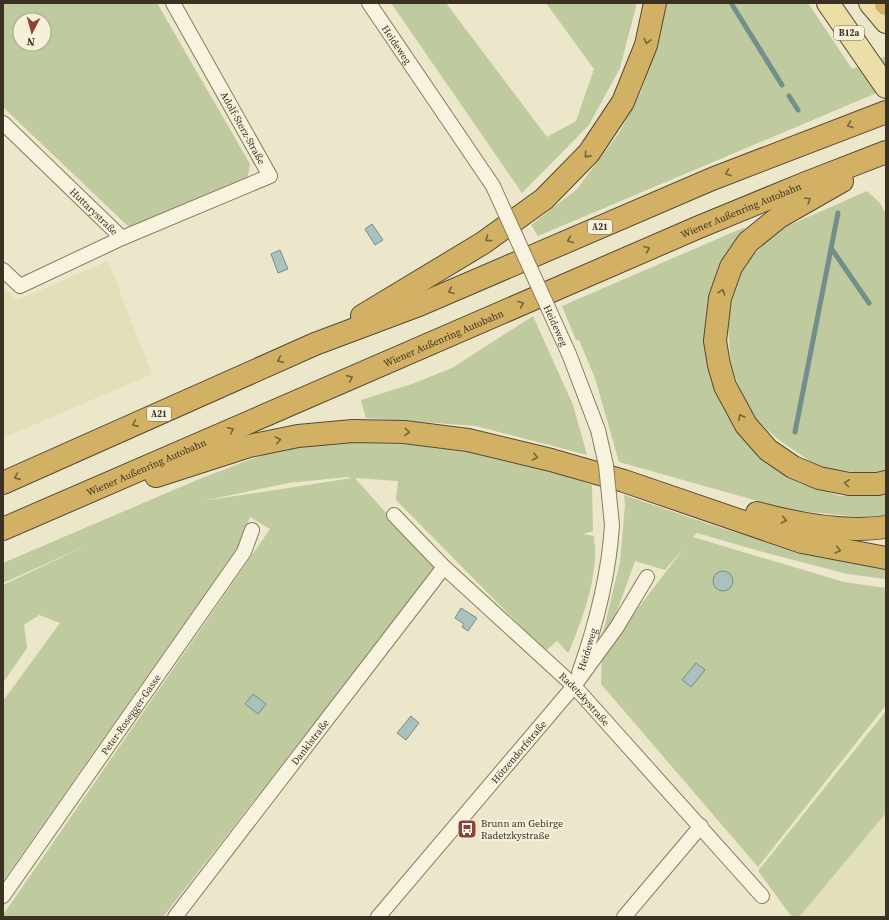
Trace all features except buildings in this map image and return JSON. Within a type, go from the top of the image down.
[{"type":"highway","points":[[315,344],[483,243],[544,199],[589,153],[623,102],[646,45],[655,3]]},
{"type":"highway","name":"A21","points":[[3,483],[315,344],[419,305],[712,179],[886,112]]},
{"type":"highway","name":"Wiener Außenring Autobahn","points":[[3,529],[677,236],[886,152]]},
{"type":"highway","points":[[886,156],[779,216],[748,242],[731,267],[720,298],[715,341],[719,365],[726,386],[746,425],[768,450],[793,467],[820,478],[849,484],[878,484],[886,482]]},
{"type":"highway","points":[[26,519],[249,446],[298,436],[353,431],[404,432],[468,440],[551,460],[624,482],[802,542],[882,556]]},
{"type":"highway","points":[[624,482],[724,503],[780,519],[815,526],[872,529],[886,527]]},
{"type":"main road","name":"B12a","points":[[828,3],[886,87]]},
{"type":"main road","points":[[870,3],[886,22]]},
{"type":"street","name":"Adolf-Sterz-Straße","points":[[122,238],[270,176],[172,3]]},
{"type":"street","name":"Heideweg","points":[[369,3],[493,186],[569,354],[598,430],[606,465],[612,525],[610,554],[589,643],[574,686]]},
{"type":"street","name":"Huttarystraße","points":[[3,123],[122,238],[20,286],[3,270]]},
{"type":"street","name":"Radetzkystraße","points":[[394,514],[444,567],[574,686],[701,826],[762,896]]},
{"type":"street","name":"Peter-Rosegger-Gasse","points":[[3,896],[244,552],[252,530]]},
{"type":"street","name":"Danklstraße","points":[[175,917],[444,567]]},
{"type":"street","name":"Hötzendorfstraße","points":[[378,917],[574,686],[617,627],[647,577]]},
{"type":"street","points":[[624,917],[701,826]]},
{"type":"green space","points":[[3,3],[157,3],[250,164],[246,186],[130,228],[3,107]]},
{"type":"green space","points":[[391,3],[446,3],[547,137],[576,121],[594,69],[546,3],[637,3],[620,68],[589,125],[522,193]]},
{"type":"green space","points":[[664,3],[808,3],[852,69],[886,56],[886,89],[538,236],[531,225],[577,189],[619,133],[641,92],[660,34]]},
{"type":"green space","points":[[867,191],[880,203],[886,214],[886,473],[878,475],[820,468],[779,440],[748,410],[731,366],[727,314],[741,269],[774,232]]},
{"type":"green space","points":[[745,227],[715,276],[706,328],[710,368],[723,408],[751,446],[777,471],[799,483],[840,496],[886,495],[886,515],[860,517],[790,510],[619,462],[595,378],[579,340],[576,340],[562,306]]},
{"type":"green space","points":[[108,261],[152,374],[3,438],[3,287],[17,300]]},
{"type":"green space","points":[[533,316],[573,405],[587,455],[476,426],[366,418],[361,400],[412,384],[452,368]]},
{"type":"green space","points":[[345,441],[446,447],[528,464],[592,485],[593,531],[583,534],[594,536],[594,570],[586,606],[569,652],[567,652],[557,641],[545,651],[396,500],[398,481],[355,478],[435,568],[163,917],[3,917],[270,529],[250,517],[240,544],[3,881],[3,701],[60,623],[39,615],[24,625],[27,648],[3,683],[3,585],[90,544],[3,583],[3,563],[197,480],[270,452]],"holes":[[[348,477],[352,478],[203,501],[288,483]]]},
{"type":"green space","points":[[624,495],[807,555],[886,569],[886,579],[847,574],[697,533],[693,537],[844,582],[886,588],[886,705],[758,867],[601,684],[602,655],[685,547],[665,570],[635,561],[612,625],[603,633],[620,562],[625,505]]},
{"type":"green space","points":[[886,711],[886,813],[799,917],[792,917],[758,871]]},
{"type":"green space","points":[[886,813],[886,917],[799,917]]},
{"type":"water","points":[[372,224],[383,240],[375,245],[365,229]]},
{"type":"water","points":[[280,250],[288,269],[278,273],[271,254]]},
{"type":"water","points":[[723,571],[730,574],[733,581],[730,588],[723,591],[716,588],[713,581],[716,574]]},
{"type":"water","points":[[461,608],[477,618],[468,631],[462,627],[464,624],[455,618]]},
{"type":"water","points":[[696,663],[705,670],[691,687],[682,680]]},
{"type":"water","points":[[253,694],[266,704],[258,714],[245,704]]},
{"type":"water","points":[[411,716],[419,723],[406,740],[397,733]]},
{"type":"waterway","points":[[731,3],[782,85]]},
{"type":"waterway","points":[[789,96],[798,110]]},
{"type":"waterway","points":[[795,432],[838,213]]},
{"type":"waterway","points":[[831,248],[869,303]]},
{"type":"place","name":"Brunn am Gebirge Radetzkystraße","points":[[467,829]]}]
